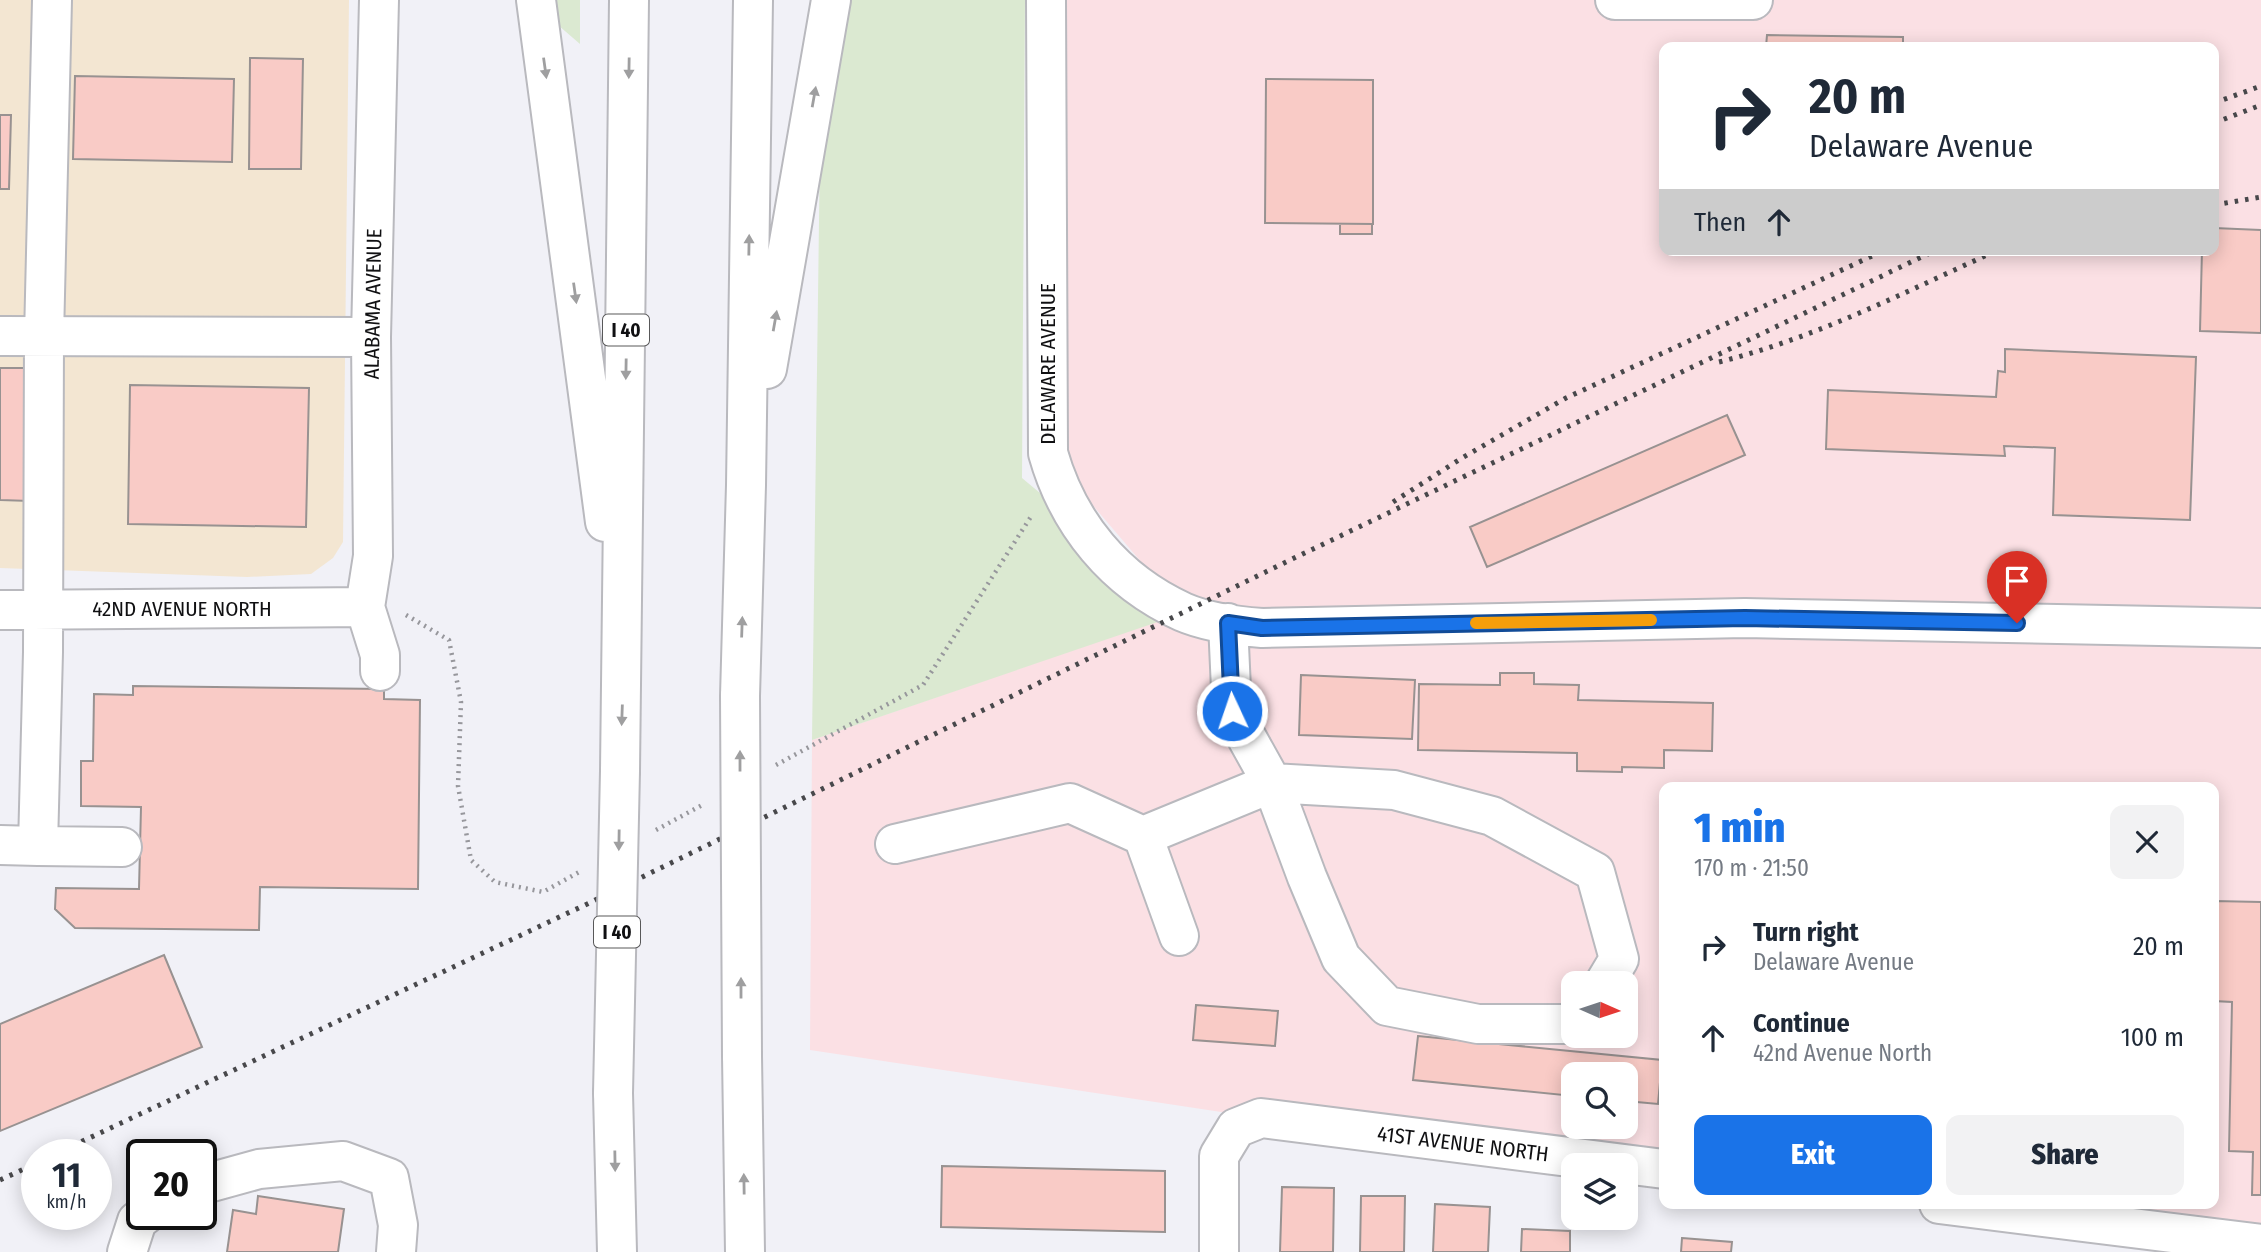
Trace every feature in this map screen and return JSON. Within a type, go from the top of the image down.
[{"type":"main road","points":[[38,846],[43,610],[44,337],[52,0]]},
{"type":"main road","name":"ALABAMA AVENUE","points":[[365,607],[373,556],[371,337],[379,0]]},
{"type":"main road","points":[[536,0],[623,659]]},
{"type":"main road","name":"I 40","points":[[617,1252],[613,1093],[623,659],[629,0]]},
{"type":"main road","points":[[745,1252],[741,1056],[740,696],[753,0]]},
{"type":"main road","points":[[746,485],[831,0]]},
{"type":"main road","name":"DELAWARE AVENUE","points":[[1046,0],[1048,453],[1055,479],[1072,515],[1086,536],[1111,564],[1145,592],[1184,612],[1262,628],[1745,618],[2261,628]]},
{"type":"main road","points":[[1615,0],[1753,0]]},
{"type":"main road","points":[[0,336],[371,337]]},
{"type":"main road","points":[[365,607],[380,655],[380,671]]},
{"type":"main road","name":"42ND AVENUE NORTH","points":[[0,610],[365,607]]},
{"type":"main road","points":[[1228,623],[1232,711],[1272,783],[1341,958],[1387,1006],[1478,1024],[1561,1024]]},
{"type":"main road","points":[[1143,836],[1272,783],[1394,790],[1492,816],[1595,872],[1619,959],[1612,971]]},
{"type":"main road","points":[[895,844],[1070,803],[1143,836],[1179,936]]},
{"type":"main road","points":[[0,845],[122,847]]},
{"type":"main road","name":"41ST AVENUE NORTH","points":[[1219,1252],[1219,1156],[1236,1128],[1261,1118],[1659,1168]]},
{"type":"main road","points":[[217,1181],[259,1169],[343,1161],[389,1178],[398,1225],[396,1252]]},
{"type":"main road","points":[[1976,1209],[2249,1246]]},
{"type":"main road","points":[[127,1252],[133,1230]]},
{"type":"path","points":[[768,769],[923,685],[1055,479]]},
{"type":"path","points":[[365,607],[404,614],[449,640],[461,702],[458,786],[471,860],[495,882],[542,892],[590,866]]},
{"type":"path","points":[[650,834],[709,802]]},
{"type":"shaded area","points":[[0,0],[349,0],[343,542],[333,558],[311,574],[247,577],[0,568]]},
{"type":"shaded area","points":[[1046,0],[2261,0],[2261,1242],[1995,1209],[2219,1209],[2219,782],[1659,782],[1659,1167],[1638,1165],[1638,1153],[1561,1153],[1561,1155],[1261,1118],[810,1050],[812,740],[1184,612],[1048,453]]},
{"type":"green space","points":[[529,0],[580,0],[580,44]]},
{"type":"green space","points":[[822,0],[1025,0],[1022,478],[1184,613],[812,740]]},
{"type":"building","points":[[1767,35],[1903,37],[1903,42],[1766,42]]},
{"type":"building","points":[[250,58],[303,59],[301,169],[249,169]]},
{"type":"building","points":[[75,76],[234,79],[232,162],[73,159]]},
{"type":"building","points":[[1266,79],[1373,80],[1373,224],[1265,223]]},
{"type":"building","points":[[0,115],[11,115],[9,189],[0,189]]},
{"type":"building","points":[[1340,224],[1372,224],[1372,234],[1340,234]]},
{"type":"building","points":[[2219,228],[2261,230],[2261,333],[2200,331],[2202,256],[2219,256]]},
{"type":"building","points":[[2005,349],[2196,357],[2190,520],[2053,515],[2055,448],[2004,446],[2005,456],[1826,449],[1828,390],[1996,397],[1998,371],[2005,372]]},
{"type":"building","points":[[0,368],[33,368],[30,501],[0,500]]},
{"type":"building","points":[[130,385],[309,388],[306,527],[128,524]]},
{"type":"building","points":[[1727,415],[1745,455],[1487,567],[1470,527]]},
{"type":"building","points":[[1500,673],[1534,673],[1534,684],[1579,685],[1578,700],[1713,703],[1712,751],[1664,750],[1664,768],[1622,767],[1622,772],[1577,771],[1577,753],[1418,750],[1419,684],[1500,685]]},
{"type":"building","points":[[1301,675],[1415,680],[1412,739],[1299,735]]},
{"type":"building","points":[[133,686],[384,689],[384,699],[420,700],[418,889],[260,887],[259,930],[75,928],[55,909],[56,888],[139,889],[141,807],[81,806],[81,761],[93,761],[94,694],[133,695]]},
{"type":"building","points":[[2219,901],[2261,902],[2261,1195],[2252,1195],[2253,1152],[2229,1151],[2232,1002],[2219,1001]]},
{"type":"building","points":[[164,955],[202,1047],[0,1131],[0,1024]]},
{"type":"building","points":[[1196,1005],[1278,1011],[1275,1046],[1193,1040]]},
{"type":"building","points":[[1418,1036],[1659,1060],[1658,1104],[1638,1102],[1638,1062],[1561,1062],[1561,1095],[1413,1080]]},
{"type":"building","points":[[942,1166],[1165,1171],[1165,1232],[941,1227]]},
{"type":"building","points":[[1282,1187],[1334,1188],[1333,1252],[1280,1252]]},
{"type":"building","points":[[258,1196],[344,1209],[338,1252],[227,1252],[233,1210],[256,1214]]},
{"type":"building","points":[[1361,1196],[1405,1196],[1404,1252],[1360,1252]]},
{"type":"building","points":[[1435,1204],[1490,1207],[1488,1252],[1433,1252]]},
{"type":"building","points":[[1522,1229],[1570,1231],[1570,1252],[1521,1252]]},
{"type":"building","points":[[1682,1238],[1732,1242],[1731,1252],[1681,1252]]},
{"type":"railway","points":[[2219,101],[2261,86]]},
{"type":"railway","points":[[2219,121],[2261,105]]},
{"type":"railway","points":[[2219,204],[2261,197]]},
{"type":"railway","points":[[1393,502],[1462,458],[1566,398],[1872,256]]},
{"type":"railway","points":[[87,1139],[585,905],[1286,562],[1924,256]]},
{"type":"railway","points":[[1719,362],[1826,327],[1985,256]]},
{"type":"railway","points":[[0,1180],[21,1170]]},
{"type":"slow traffic","points":[[1476,623],[1651,620]]},
{"type":"route","points":[[1232,711],[1228,623],[1262,628],[1745,618],[2017,623]]}]
